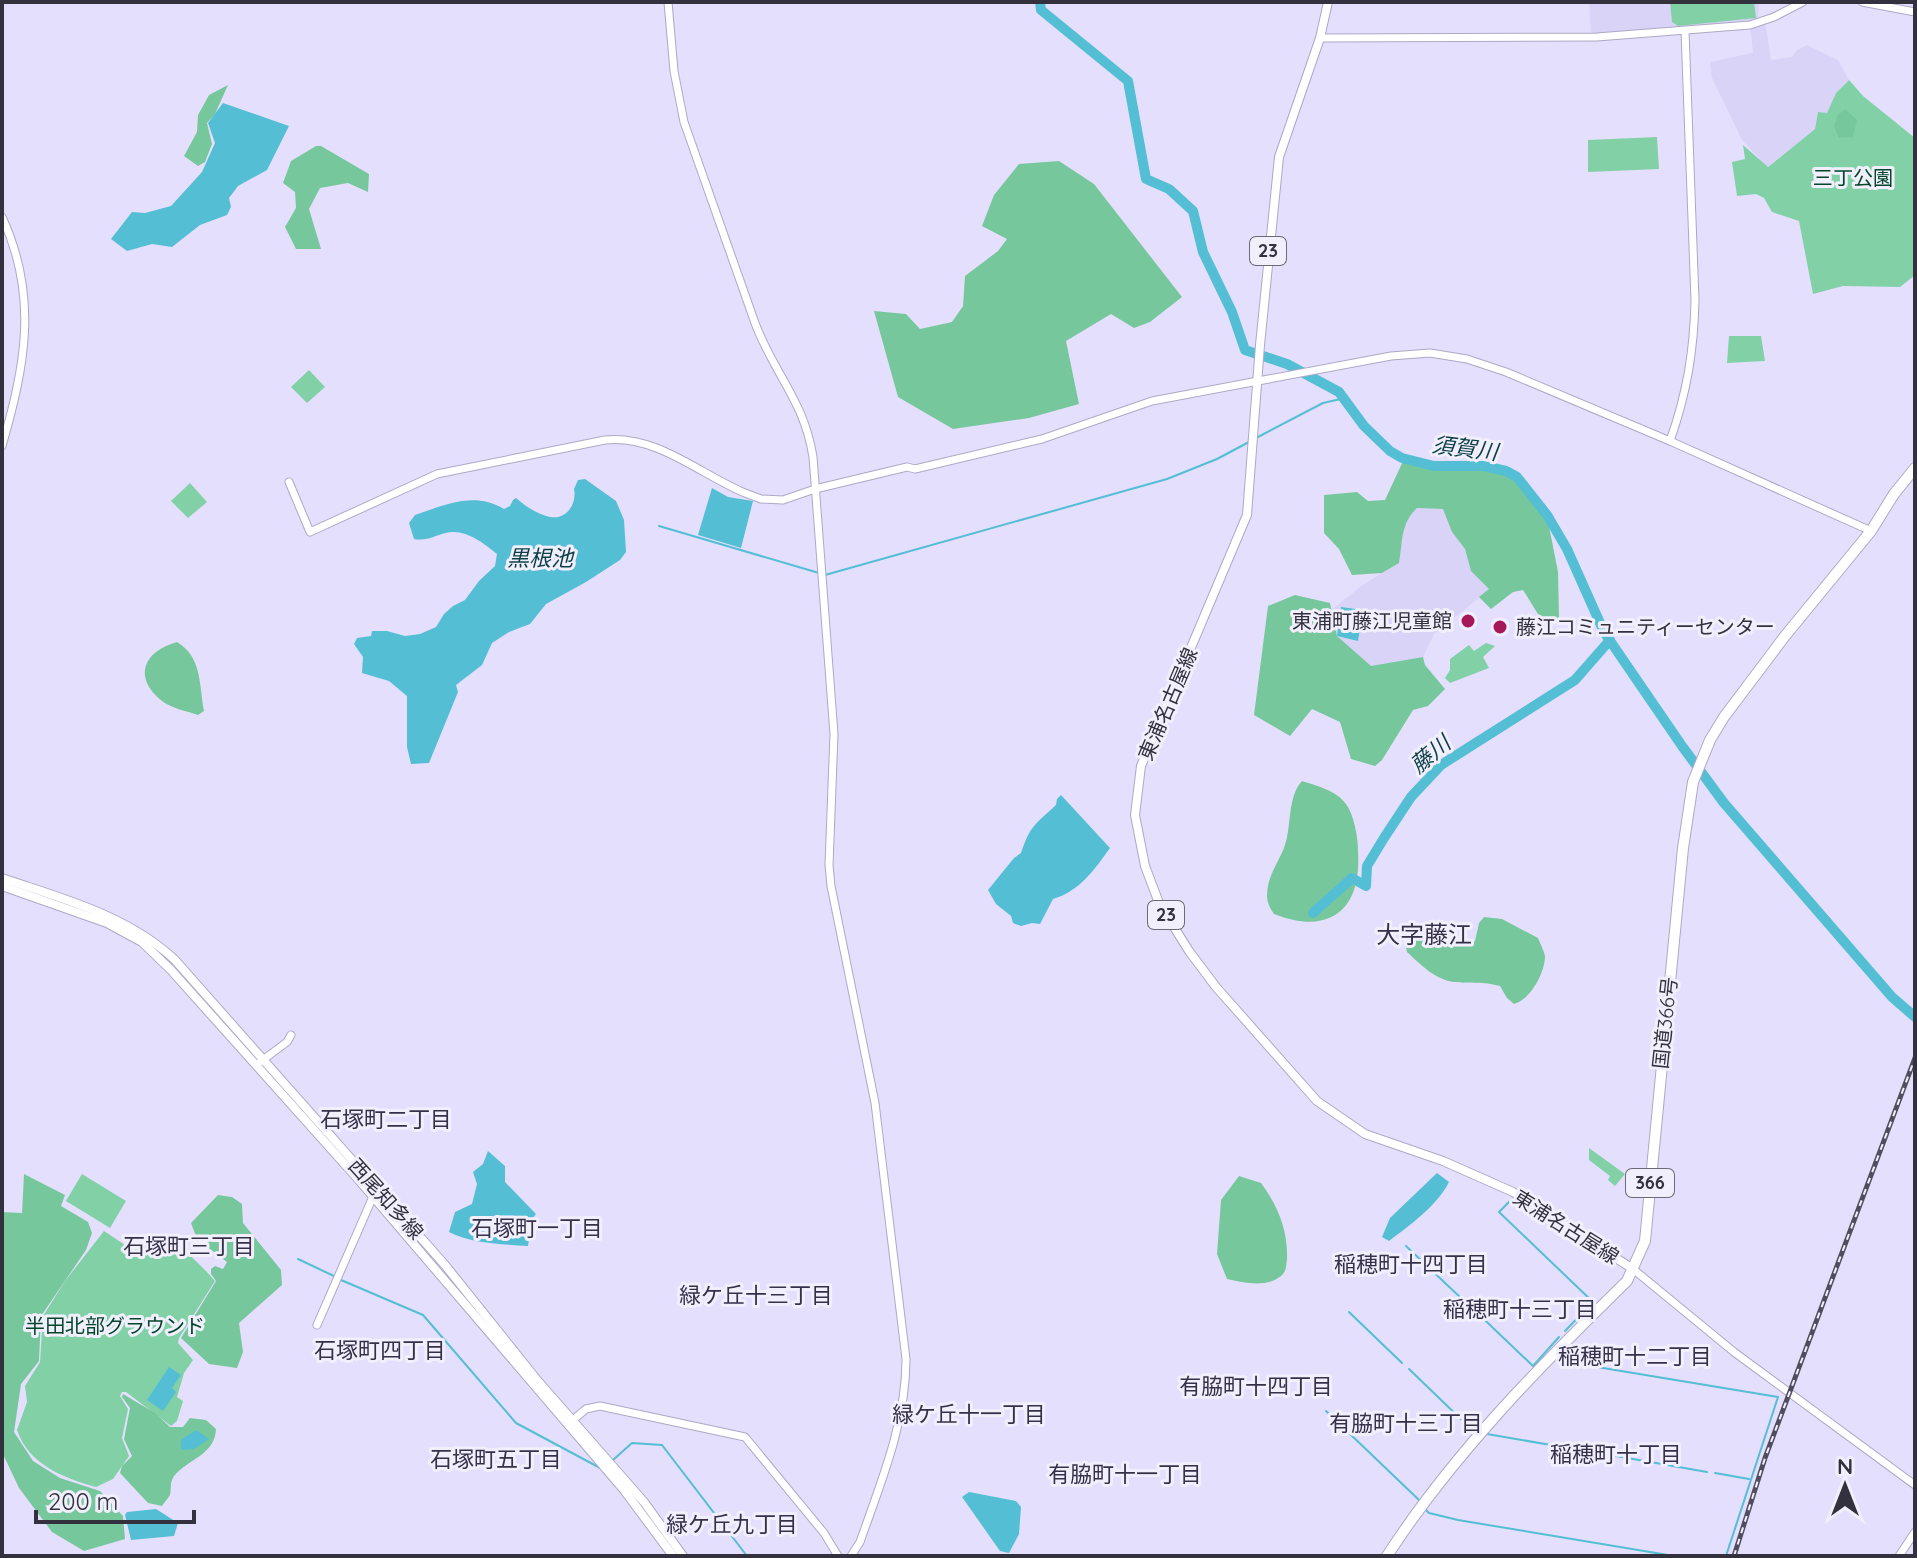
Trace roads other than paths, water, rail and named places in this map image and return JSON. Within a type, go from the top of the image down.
[{"type":"highway","name":"国道366号","points":[[1387,1556],[1450,1469],[1508,1403],[1627,1281],[1633,1269],[1645,1241],[1683,848],[1693,782],[1724,717],[1743,690],[1871,531],[1915,468]]},
{"type":"main road","name":"東浦名古屋線","points":[[1328,2],[1320,38],[1279,157],[1247,515],[1141,766],[1135,815],[1145,866],[1159,903],[1189,951],[1216,987],[1317,1101],[1365,1134],[1437,1159],[1513,1192],[1633,1269]]},
{"type":"main road","name":"西尾知多線","points":[[2,878],[110,916],[143,934],[175,960],[260,1063]]},
{"type":"main road","name":"西尾知多線","points":[[2,886],[107,923],[142,942],[171,970],[260,1063],[375,1192],[570,1423],[644,1502],[683,1556]]},
{"type":"main road","name":"西尾知多線","points":[[607,1465],[673,1556]]},
{"type":"street","points":[[668,2],[674,71],[684,122],[764,347],[804,416],[813,457],[834,734],[829,865],[831,886],[875,1103],[906,1359],[905,1389],[894,1444],[860,1542],[851,1556]]},
{"type":"street","points":[[1320,38],[1597,37],[1685,31],[1750,25],[1803,2]]},
{"type":"street","points":[[1862,2],[1915,12]]},
{"type":"street","points":[[1670,441],[1688,383],[1694,342],[1685,31]]},
{"type":"street","points":[[2,217],[19,271],[26,327],[21,377],[2,446]]},
{"type":"street","points":[[289,482],[310,532],[437,474],[613,439],[640,441],[724,485],[761,499],[783,500],[815,489],[907,467],[915,469],[1042,439],[1152,401],[1391,356],[1430,353],[1467,359],[1506,372],[1871,531]]},
{"type":"street","points":[[260,1063],[287,1042],[291,1035]]},
{"type":"street","points":[[317,1325],[375,1192]]},
{"type":"street","points":[[1633,1269],[1734,1352],[1915,1485]]},
{"type":"street","points":[[570,1423],[586,1409],[600,1406],[745,1437],[824,1533],[838,1556]]},
{"type":"street","points":[[1899,1556],[1915,1532]]},
{"type":"water","points":[[223,103],[289,126],[267,170],[238,186],[229,198],[231,207],[227,215],[200,225],[172,247],[152,244],[127,251],[111,239],[132,212],[145,213],[171,206],[202,172],[215,143],[208,123]]},
{"type":"water","name":"黒根池","points":[[585,479],[616,501],[624,520],[626,552],[620,560],[546,604],[530,624],[492,643],[482,665],[456,685],[458,692],[429,763],[411,764],[407,747],[407,696],[389,681],[362,673],[363,657],[354,644],[357,638],[371,636],[372,631],[405,636],[436,627],[444,614],[465,600],[495,566],[497,554],[476,539],[458,532],[414,539],[409,523],[415,515],[471,500],[504,509],[516,498],[537,512],[550,517],[562,516],[570,509],[578,480]]},
{"type":"water","points":[[712,488],[728,497],[753,501],[741,548],[698,535]]},
{"type":"water","points":[[1341,607],[1363,610],[1358,641],[1337,636]]},
{"type":"water","points":[[1061,795],[1110,848],[1079,885],[1053,899],[1040,924],[1021,926],[1013,923],[1011,916],[996,904],[988,890],[1021,853],[1031,830],[1056,805]]},
{"type":"water","points":[[488,1151],[505,1166],[505,1182],[536,1214],[532,1219],[528,1246],[477,1241],[449,1232],[455,1212],[472,1204],[477,1184],[473,1172],[483,1164]]},
{"type":"water","points":[[1437,1173],[1449,1182],[1438,1199],[1389,1241],[1382,1237],[1390,1218]]},
{"type":"water","points":[[169,1367],[181,1375],[172,1388],[176,1392],[163,1411],[147,1400]]},
{"type":"water","points":[[196,1430],[209,1439],[194,1449],[181,1450],[181,1440]]},
{"type":"water","points":[[969,1492],[1016,1501],[1021,1507],[1019,1534],[1009,1553],[1000,1551],[962,1497]]},
{"type":"water","points":[[156,1509],[178,1523],[174,1536],[131,1540],[125,1515],[127,1512]]},
{"type":"waterway","name":"須賀川","points":[[1040,2],[1041,10],[1128,81],[1146,179],[1169,189],[1193,211],[1203,252],[1232,312],[1245,350],[1287,364],[1339,392],[1364,426],[1402,458],[1434,466],[1484,466],[1517,477],[1547,515],[1567,549],[1604,632],[1724,803],[1892,997],[1915,1017]]},
{"type":"waterway","points":[[1258,437],[1323,403],[1345,398]]},
{"type":"waterway","points":[[825,575],[1167,479],[1249,442]]},
{"type":"waterway","points":[[659,526],[819,573]]},
{"type":"waterway","name":"藤川","points":[[1313,913],[1352,878],[1366,886],[1367,866],[1384,838],[1411,797],[1441,765],[1575,680],[1610,640]]},
{"type":"waterway","points":[[1511,1200],[1499,1212],[1593,1302],[1565,1331]]},
{"type":"waterway","points":[[1406,1246],[1462,1299]]},
{"type":"waterway","points":[[298,1259],[336,1277]]},
{"type":"waterway","points":[[341,1280],[423,1315],[516,1423],[602,1469]]},
{"type":"waterway","points":[[1469,1305],[1533,1366],[1559,1337]]},
{"type":"waterway","points":[[1349,1312],[1402,1363]]},
{"type":"waterway","points":[[1569,1347],[1585,1365],[1778,1397],[1726,1556]]},
{"type":"waterway","points":[[1409,1369],[1466,1424],[1477,1429]]},
{"type":"waterway","points":[[1326,1411],[1419,1500]]},
{"type":"waterway","points":[[1487,1434],[1574,1449]]},
{"type":"waterway","points":[[613,1460],[632,1443],[662,1445],[747,1556]]},
{"type":"waterway","points":[[1582,1450],[1707,1472]]},
{"type":"waterway","points":[[1715,1473],[1749,1479]]},
{"type":"waterway","points":[[1425,1509],[1429,1513],[1458,1520],[1674,1556]]},
{"type":"railway","points":[[1734,1556],[1765,1458],[1915,1058]]},
{"type":"place","name":"東浦町藤江児童館","points":[[1468,621]]},
{"type":"place","name":"藤江コミュニティーセンター","points":[[1500,627]]},
{"type":"district","name":"大字藤江","points":[[1424,935]]},
{"type":"district","name":"石塚町二丁目","points":[[386,1119]]},
{"type":"district","name":"石塚町一丁目","points":[[537,1228]]},
{"type":"district","name":"石塚町三丁目","points":[[189,1246]]},
{"type":"district","name":"稲穂町十四丁目","points":[[1411,1264]]},
{"type":"district","name":"緑ケ丘十三丁目","points":[[756,1295]]},
{"type":"district","name":"稲穂町十三丁目","points":[[1520,1309]]},
{"type":"district","name":"石塚町四丁目","points":[[380,1350]]},
{"type":"district","name":"稲穂町十二丁目","points":[[1635,1356]]},
{"type":"district","name":"有脇町十四丁目","points":[[1256,1386]]},
{"type":"district","name":"緑ケ丘十一丁目","points":[[969,1414]]},
{"type":"district","name":"有脇町十三丁目","points":[[1406,1423]]},
{"type":"district","name":"稲穂町十丁目","points":[[1616,1454]]},
{"type":"district","name":"石塚町五丁目","points":[[496,1459]]},
{"type":"district","name":"有脇町十一丁目","points":[[1125,1474]]},
{"type":"district","name":"緑ケ丘九丁目","points":[[732,1524]]},
{"type":"park label","name":"三丁公園","points":[[1853,178]]},
{"type":"park label","name":"半田北部グラウンド","points":[[115,1326]]}]
